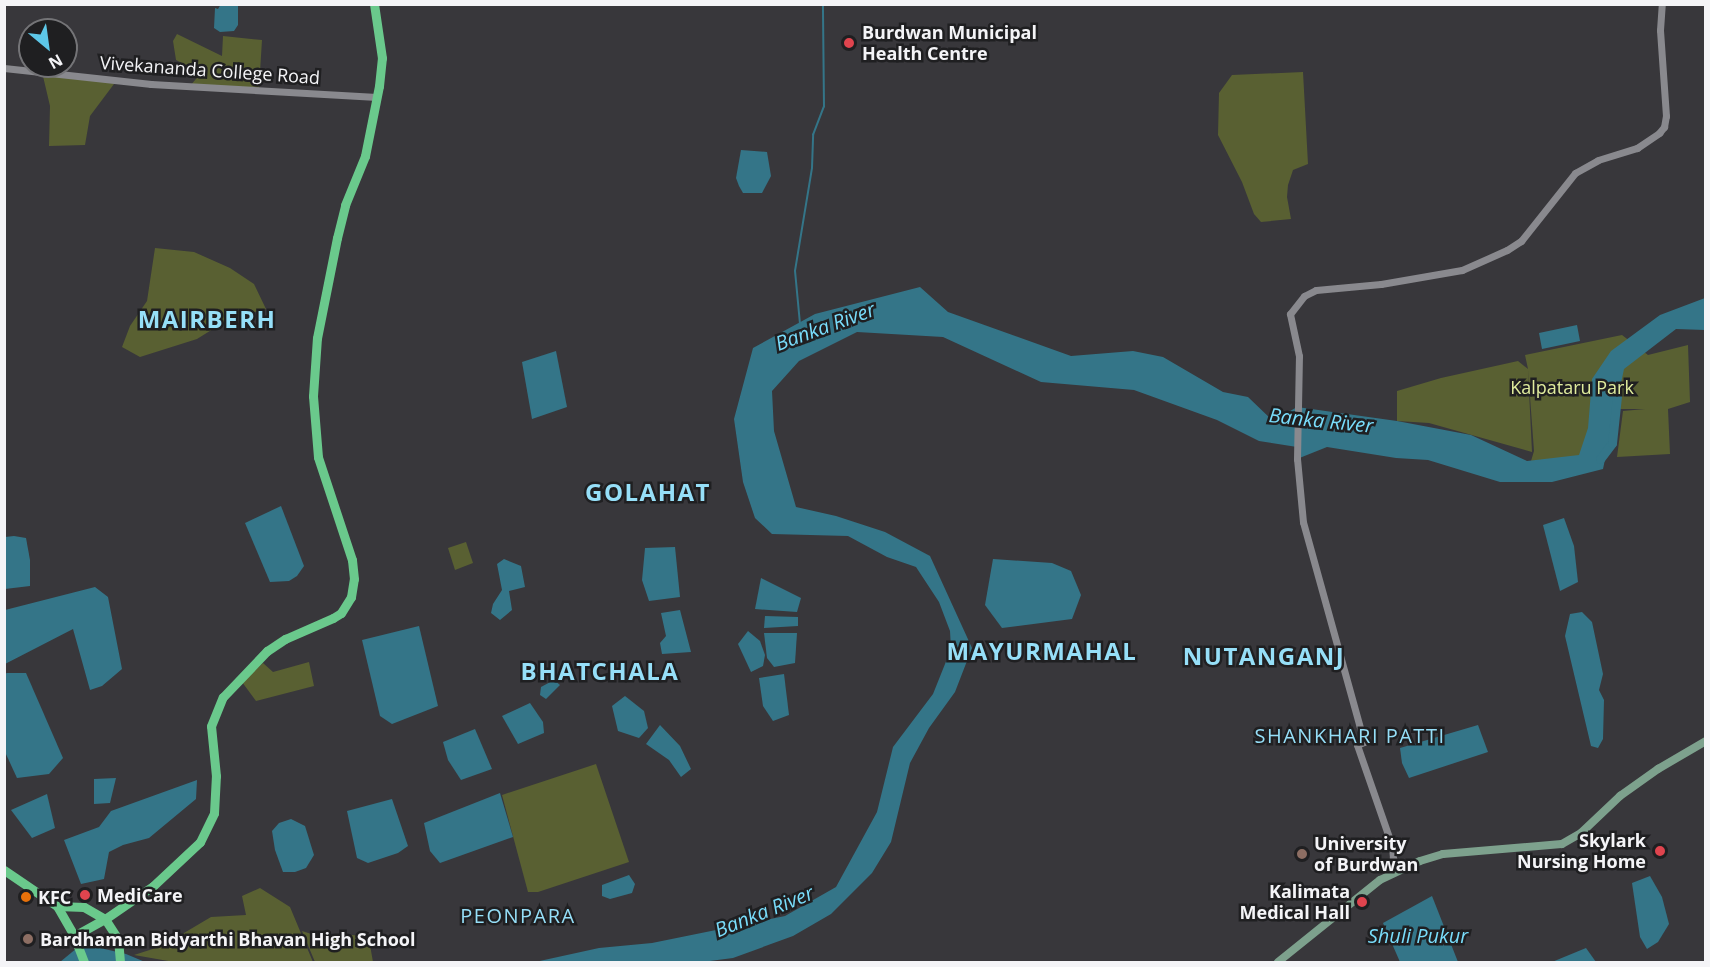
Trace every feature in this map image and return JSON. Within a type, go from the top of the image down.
[{"type":"highway","points":[[76,941],[166,875],[190,854],[206,833],[215,802],[211,726],[223,697],[267,651],[285,639],[333,618],[340,613],[351,597],[354,579],[350,549],[324,478],[316,443],[314,378],[318,329],[342,219],[365,156],[377,97],[381,57],[374,4]]},
{"type":"highway","points":[[4,870],[57,906],[76,941],[84,963]]},
{"type":"highway","points":[[57,906],[84,907],[105,919],[117,939],[120,963]]},
{"type":"main road","points":[[1278,963],[1355,898],[1380,880],[1404,868],[1443,854],[1562,844],[1581,833],[1620,796],[1658,769],[1706,741]]},
{"type":"street","points":[[1404,868],[1397,866],[1393,858],[1392,846],[1357,745],[1365,742],[1303,522],[1297,459],[1299,356],[1290,314],[1304,296],[1316,290],[1382,284],[1462,270],[1481,263],[1521,241],[1575,173],[1598,160],[1637,148],[1664,128],[1666,116],[1660,30],[1662,4]]},
{"type":"street","name":"Vivekananda College Road","points":[[4,68],[151,84],[377,97]]},
{"type":"green space","points":[[177,34],[222,56],[223,36],[262,40],[259,88],[190,86],[201,73],[176,60],[173,41]]},
{"type":"green space","points":[[1303,72],[1308,164],[1293,170],[1288,185],[1287,197],[1291,219],[1261,222],[1254,214],[1242,182],[1218,135],[1219,93],[1232,75]]},
{"type":"green space","points":[[78,76],[117,80],[90,116],[85,145],[49,146],[50,106],[43,78],[78,78]]},
{"type":"green space","points":[[155,248],[194,252],[230,268],[254,284],[266,309],[229,319],[197,339],[140,357],[122,347],[130,326],[147,301]]},
{"type":"green space","name":"Kalpataru Park","points":[[1622,335],[1648,355],[1688,345],[1690,402],[1668,409],[1670,454],[1617,457],[1623,411],[1645,409],[1606,409],[1587,453],[1571,459],[1531,461],[1534,451],[1528,370],[1532,452],[1429,423],[1397,421],[1397,391],[1441,378],[1518,361],[1528,369],[1525,355]]},
{"type":"green space","points":[[466,542],[473,563],[455,570],[448,548]]},
{"type":"green space","points":[[309,662],[314,686],[256,701],[242,682],[263,663],[273,672]]},
{"type":"green space","points":[[596,764],[629,862],[538,892],[528,892],[502,795]]},
{"type":"green space","points":[[260,888],[290,907],[313,962],[174,962],[134,955],[162,946],[211,917],[246,915],[242,896]]},
{"type":"green space","points":[[302,931],[327,939],[353,935],[365,937],[370,945],[373,962],[315,962]]},
{"type":"water","points":[[221,4],[238,6],[238,25],[234,31],[220,32],[214,28],[215,8],[218,9]]},
{"type":"water","points":[[741,150],[767,152],[771,176],[762,193],[743,193],[739,186],[736,178]]},
{"type":"water","points":[[920,287],[948,312],[1071,356],[1133,351],[1163,357],[1223,392],[1248,397],[1273,421],[1297,407],[1397,421],[1471,435],[1527,461],[1579,455],[1588,428],[1592,379],[1611,351],[1660,315],[1705,298],[1705,330],[1676,329],[1624,369],[1603,469],[1552,482],[1500,482],[1428,460],[1396,458],[1327,447],[1297,459],[1297,447],[1259,441],[1217,420],[1134,390],[1041,382],[943,337],[857,332],[799,361],[772,391],[774,431],[796,507],[836,516],[885,532],[930,556],[972,648],[955,692],[929,728],[910,763],[891,842],[872,873],[831,914],[793,936],[733,958],[702,962],[535,962],[599,948],[652,943],[785,916],[836,887],[877,812],[893,747],[933,694],[951,649],[950,631],[939,602],[916,567],[887,557],[848,536],[772,534],[755,518],[743,482],[734,419],[753,348],[815,314]]},
{"type":"water","points":[[1577,325],[1580,341],[1542,349],[1539,333]]},
{"type":"water","points":[[556,351],[567,407],[532,419],[522,362]]},
{"type":"water","points":[[281,506],[304,566],[297,576],[289,581],[270,582],[245,523]]},
{"type":"water","points":[[1564,518],[1574,546],[1578,582],[1560,591],[1543,525]]},
{"type":"water","points":[[5,537],[26,538],[30,560],[30,586],[5,589]]},
{"type":"water","points":[[675,547],[680,597],[649,601],[642,580],[645,548]]},
{"type":"water","points":[[504,559],[521,566],[525,587],[509,591],[512,610],[500,620],[491,613],[493,604],[502,590],[497,564]]},
{"type":"water","points":[[993,559],[1052,563],[1071,571],[1081,595],[1072,619],[1002,628],[985,605]]},
{"type":"water","points":[[761,578],[801,598],[797,612],[755,609]]},
{"type":"water","points":[[95,587],[108,597],[122,669],[102,686],[90,690],[73,629],[5,664],[5,610]]},
{"type":"water","points":[[680,610],[691,652],[662,654],[660,643],[666,636],[661,613]]},
{"type":"water","points":[[1582,612],[1592,622],[1603,674],[1599,690],[1604,700],[1603,739],[1598,748],[1591,746],[1565,636],[1570,614]]},
{"type":"water","points":[[765,616],[798,617],[798,626],[764,628]]},
{"type":"water","points":[[419,626],[438,706],[392,724],[380,716],[362,640]]},
{"type":"water","points":[[748,631],[760,641],[765,655],[763,666],[751,672],[738,644]]},
{"type":"water","points":[[764,633],[797,633],[795,663],[774,667],[767,658]]},
{"type":"water","points":[[26,673],[63,758],[49,774],[17,778],[5,752],[4,674]]},
{"type":"water","points":[[784,674],[789,715],[773,721],[763,706],[759,678]]},
{"type":"water","points":[[554,680],[560,685],[546,699],[540,695],[541,687]]},
{"type":"water","points":[[625,696],[644,711],[648,728],[639,738],[618,731],[612,706]]},
{"type":"water","points":[[530,703],[543,722],[544,733],[518,744],[502,716]]},
{"type":"water","points":[[660,725],[680,746],[691,769],[681,777],[669,760],[646,744]]},
{"type":"water","points":[[1478,725],[1488,752],[1409,778],[1402,763],[1400,748]]},
{"type":"water","points":[[475,729],[492,769],[461,780],[448,760],[443,742]]},
{"type":"water","points":[[116,778],[110,803],[94,804],[94,779]]},
{"type":"water","points":[[197,780],[196,799],[149,838],[123,845],[109,852],[104,879],[81,884],[64,840],[99,827],[111,811]]},
{"type":"water","points":[[500,793],[513,837],[440,863],[430,851],[424,823]]},
{"type":"water","points":[[47,794],[55,828],[32,838],[11,810]]},
{"type":"water","points":[[392,799],[408,846],[398,853],[368,863],[357,858],[347,811]]},
{"type":"water","points":[[291,819],[305,826],[314,855],[306,868],[295,872],[283,872],[275,850],[272,831],[279,823]]},
{"type":"water","points":[[629,875],[635,884],[632,893],[610,899],[602,896],[602,885]]},
{"type":"water","points":[[1650,876],[1662,897],[1669,924],[1658,942],[1647,949],[1640,937],[1632,883]]},
{"type":"water","name":"Shuli Pukur","points":[[1432,896],[1458,962],[1400,962],[1383,923]]},
{"type":"water","points":[[96,947],[126,954],[145,962],[60,962],[77,948]]},
{"type":"water","points":[[1586,948],[1596,962],[1552,962]]},
{"type":"waterway","points":[[800,324],[795,271],[812,168],[813,135],[824,107],[823,4]]},
{"type":"waterway","name":"Banka River","points":[[1600,459],[1612,443],[1617,396]]},
{"type":"place","name":"Burdwan Municipal Health Centre","points":[[849,43]]},
{"type":"place","name":"Skylark Nursing Home","points":[[1660,851]]},
{"type":"place","name":"University of Burdwan","points":[[1302,854]]},
{"type":"place","name":"MediCare","points":[[85,895]]},
{"type":"place","name":"KFC","points":[[26,897]]},
{"type":"place","name":"Kalimata Medical Hall","points":[[1362,902]]},
{"type":"place","name":"Bardhaman Bidyarthi Bhavan High School","points":[[28,939]]},
{"type":"district","name":"MAIRBERH","points":[[207,319]]},
{"type":"district","name":"GOLAHAT","points":[[648,492]]},
{"type":"district","name":"MAYURMAHAL","points":[[1042,651]]},
{"type":"district","name":"NUTANGANJ","points":[[1264,656]]},
{"type":"district","name":"BHATCHALA","points":[[600,671]]},
{"type":"district","name":"SHANKHARI PATTI","points":[[1350,735]]},
{"type":"district","name":"PEONPARA","points":[[518,915]]}]
